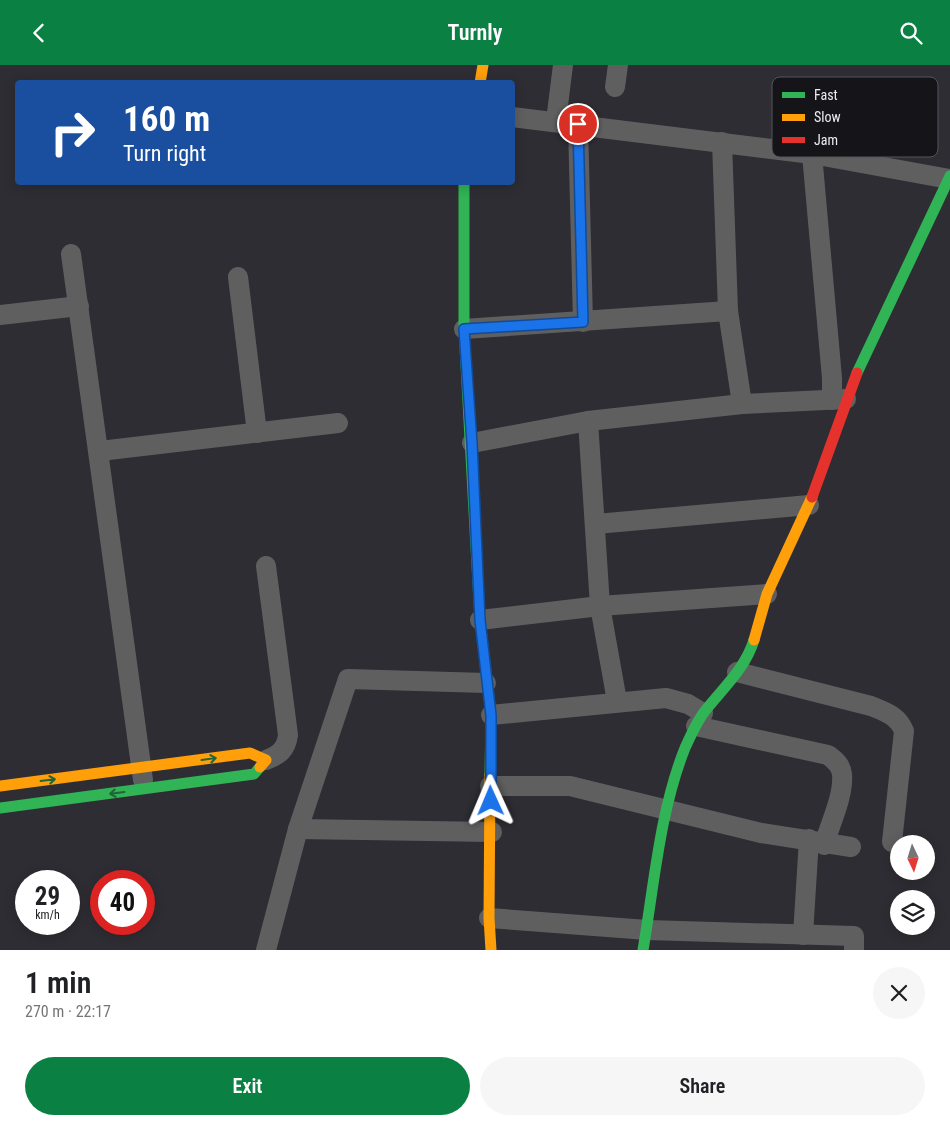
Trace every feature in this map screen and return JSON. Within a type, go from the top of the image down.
[{"type":"street","points":[[480,80],[483,65]]},
{"type":"street","points":[[556,121],[563,65]]},
{"type":"street","points":[[615,87],[618,65]]},
{"type":"street","points":[[515,117],[772,149]]},
{"type":"street","points":[[578,124],[583,322]]},
{"type":"street","points":[[722,142],[728,311],[742,404]]},
{"type":"street","points":[[812,157],[832,378],[839,399]]},
{"type":"street","points":[[643,950],[667,811],[685,749],[699,719],[749,656],[767,594],[809,505],[839,399],[862,359],[949,178],[829,157]]},
{"type":"street","points":[[464,185],[464,329],[472,443],[480,620],[491,715],[491,950]]},
{"type":"street","points":[[71,254],[100,451],[144,790]]},
{"type":"street","points":[[238,277],[257,433]]},
{"type":"street","points":[[0,315],[79,306]]},
{"type":"street","points":[[464,329],[728,311]]},
{"type":"street","points":[[472,443],[588,421],[742,404],[839,399]]},
{"type":"street","points":[[588,421],[600,606],[617,701]]},
{"type":"street","points":[[100,451],[338,423]]},
{"type":"street","points":[[596,524],[809,505]]},
{"type":"street","points":[[0,808],[254,774],[266,760],[279,755],[287,743],[288,735],[266,566]]},
{"type":"street","points":[[480,620],[600,606],[767,594]]},
{"type":"street","points":[[737,672],[871,706],[891,714],[901,722],[904,731],[893,835]]},
{"type":"street","points":[[266,950],[298,829],[348,679],[486,683]]},
{"type":"street","points":[[491,715],[617,701],[666,698],[688,704],[699,719],[828,755],[838,762],[842,774],[840,793],[816,842],[803,935]]},
{"type":"street","points":[[0,786],[250,753],[266,760]]},
{"type":"street","points":[[490,786],[570,786],[762,833],[851,847]]},
{"type":"street","points":[[298,829],[492,833]]},
{"type":"street","points":[[490,918],[647,930],[854,936],[854,950]]},
{"type":"traffic: fast","points":[[857,373],[950,176]]},
{"type":"traffic: fast","points":[[464,185],[464,329],[480,620],[491,715],[490,775]]},
{"type":"traffic: fast","points":[[643,950],[659,848],[676,772],[699,719],[733,678],[745,660],[754,640]]},
{"type":"traffic: fast","points":[[0,808],[254,774],[260,767]]},
{"type":"traffic: slow","points":[[480,80],[483,65]]},
{"type":"traffic: slow","points":[[754,640],[767,594],[812,497]]},
{"type":"traffic: slow","points":[[0,786],[250,753],[266,760],[260,767]]},
{"type":"traffic: slow","points":[[490,775],[489,918],[491,950]]},
{"type":"traffic: jam","points":[[812,497],[857,373]]},
{"type":"route","points":[[491,801],[491,715],[480,620],[472,443],[464,329],[583,322],[578,124]]}]
